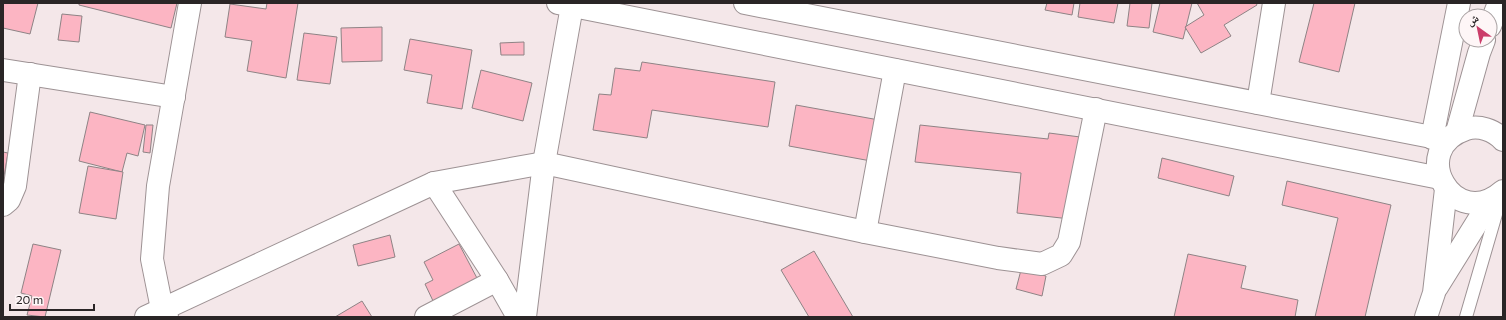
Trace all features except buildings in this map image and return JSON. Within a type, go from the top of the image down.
[{"type":"street","points":[[190,3],[158,186],[152,259],[158,314],[434,182],[544,163],[865,232],[998,258],[1042,264],[1061,255],[1070,242],[1096,109]]},
{"type":"street","points":[[745,3],[781,6],[1258,103],[1446,137],[1470,128],[1483,128],[1498,134],[1503,140]]},
{"type":"street","points":[[1258,103],[1274,3]]},
{"type":"street","points":[[1446,137],[1459,3]]},
{"type":"street","points":[[525,317],[565,4],[1096,109],[1443,183],[1456,198],[1465,202],[1479,203],[1499,194]]},
{"type":"street","points":[[1426,317],[1434,293],[1443,183],[1438,165],[1440,152],[1481,48]]},
{"type":"street","points":[[3,70],[174,97]]},
{"type":"street","points":[[865,232],[895,70]]},
{"type":"street","points":[[3,205],[9,200],[15,186],[30,74]]},
{"type":"street","points":[[434,182],[497,280],[518,317]]},
{"type":"street","points":[[1434,293],[1499,194]]},
{"type":"street","points":[[426,317],[497,280]]},
{"type":"lane","points":[[1466,317],[1499,194]]}]
